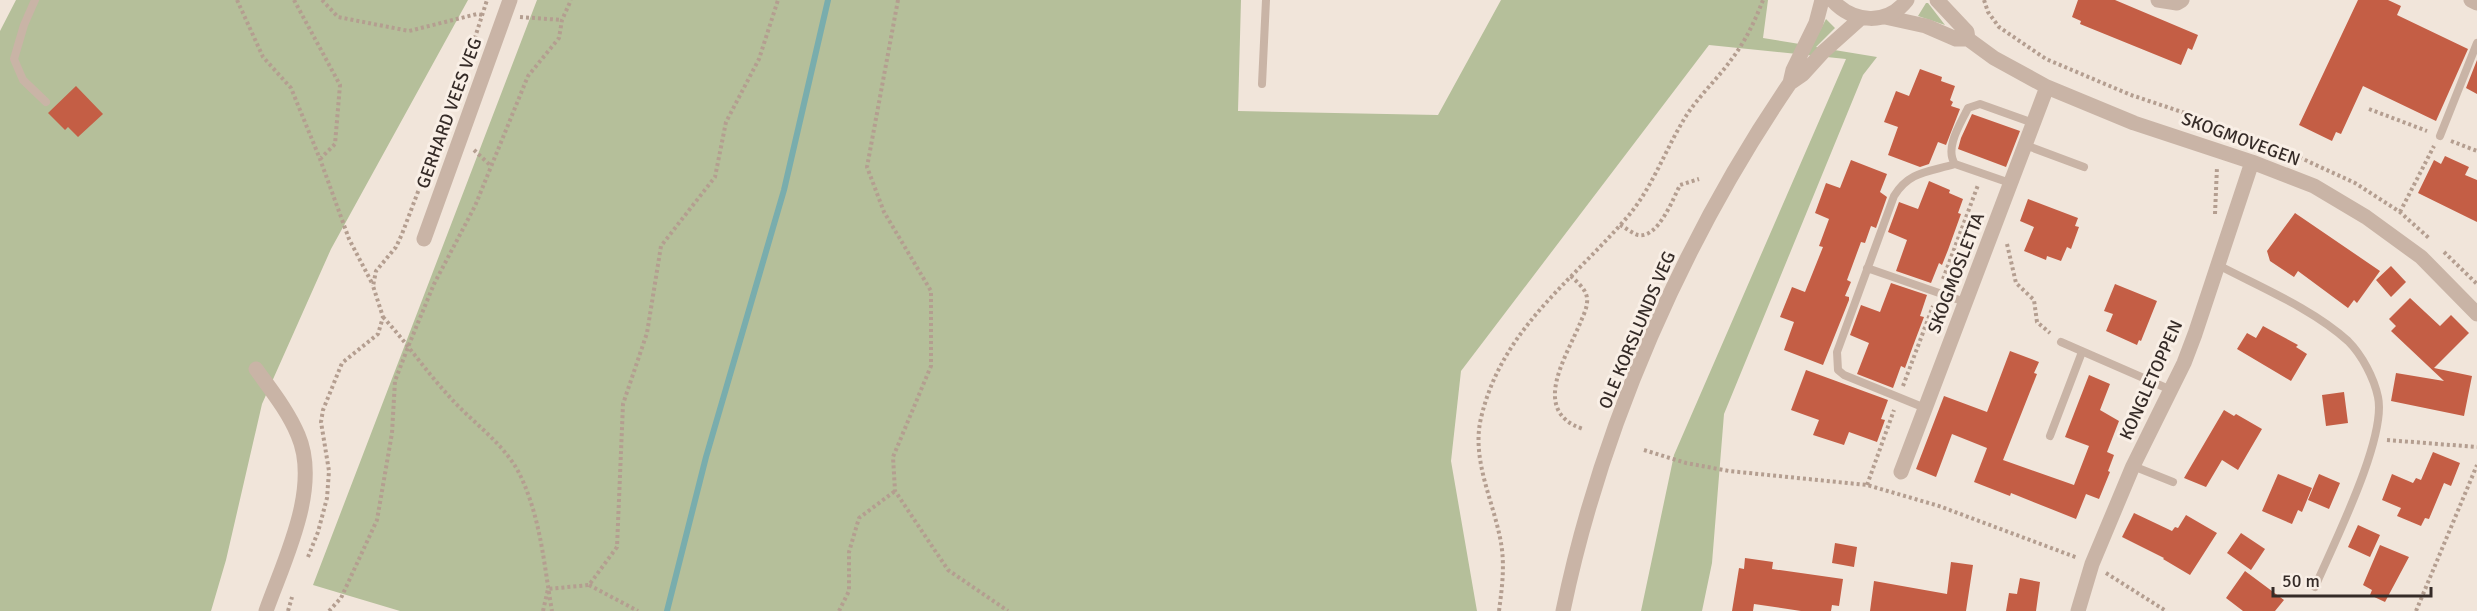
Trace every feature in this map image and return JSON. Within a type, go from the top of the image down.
[{"type":"street","name":"GERHARD VEES VEG","points":[[424,239],[510,0]]},
{"type":"street","name":"OLE KORSLUNDS VEG","points":[[1563,611],[1595,489],[1646,350],[1678,277],[1718,196],[1790,83],[1793,70],[1816,23],[1822,0]]},
{"type":"street","points":[[1832,0],[1849,15],[1861,18]]},
{"type":"street","points":[[1885,17],[1896,11],[1907,0]]},
{"type":"street","name":"SKOGMOVEGEN","points":[[1937,0],[1967,32],[1968,39]]},
{"type":"street","points":[[2158,0],[2177,3],[2182,0]]},
{"type":"street","points":[[2471,0],[2477,3]]},
{"type":"street","name":"SKOGMOVEGEN","points":[[1861,18],[1885,17],[1926,26],[1956,39],[1968,39],[1994,58],[2047,87],[2134,123],[2252,162],[2314,186],[2366,217],[2421,257],[2477,314]]},
{"type":"street","name":"OLE KORSLUNDS VEG","points":[[1790,83],[1803,74],[1823,52],[1861,18]]},
{"type":"street","name":"SKOGMOSLETTA","points":[[1901,472],[2047,87]]},
{"type":"street","name":"KONGLETOPPEN","points":[[2078,611],[2092,564],[2133,466],[2171,390],[2195,334],[2252,162]]},
{"type":"street","points":[[256,369],[285,410],[298,436],[306,477],[302,507],[266,611]]},
{"type":"lane","points":[[35,0],[24,25],[14,59],[23,80],[46,102]]},
{"type":"lane","points":[[1262,84],[1266,0]]},
{"type":"lane","points":[[2440,136],[2477,44]]},
{"type":"lane","points":[[1955,164],[1950,157],[1951,147],[1968,108],[1973,104],[1980,104],[2033,123]]},
{"type":"lane","points":[[2025,145],[2084,167]]},
{"type":"lane","points":[[1925,408],[1844,375],[1838,370],[1837,352],[1894,196],[1902,182],[1911,176],[1955,164],[2010,183]]},
{"type":"lane","points":[[2218,265],[2322,321],[2349,342],[2366,366],[2379,399],[2373,450],[2315,587]]},
{"type":"lane","points":[[1867,268],[1965,302]]},
{"type":"lane","points":[[2061,342],[2171,390]]},
{"type":"lane","points":[[2050,436],[2082,352]]},
{"type":"lane","points":[[2133,466],[2173,482]]},
{"type":"path","points":[[237,0],[263,57],[291,88],[349,239],[373,286],[383,317],[448,396],[502,449],[520,474],[532,504],[542,541],[552,611]]},
{"type":"path","points":[[294,0],[340,85],[335,144],[320,159]]},
{"type":"path","points":[[322,0],[338,17],[409,31],[477,14],[562,20]]},
{"type":"path","points":[[469,57],[488,0]]},
{"type":"path","points":[[329,611],[341,598],[377,520],[392,433],[395,381],[408,347],[434,284],[475,206],[528,76],[559,38],[562,20],[571,0]]},
{"type":"path","points":[[589,585],[617,547],[623,404],[647,333],[661,246],[714,177],[726,122],[759,59],[778,0]]},
{"type":"path","points":[[898,0],[867,167],[884,212],[931,291],[931,366],[893,457],[895,491],[948,570],[1008,611]]},
{"type":"path","points":[[1499,611],[1503,579],[1502,557],[1480,460],[1481,416],[1506,358],[1524,328],[1620,225],[1639,201],[1688,114],[1732,60],[1751,29],[1763,0]]},
{"type":"path","points":[[373,286],[376,271],[396,247],[461,77]]},
{"type":"path","points":[[2369,109],[2477,151]]},
{"type":"path","points":[[2224,126],[2217,150],[2215,216],[2230,228]]},
{"type":"path","points":[[2400,212],[2440,136]]},
{"type":"path","points":[[1867,485],[1982,173]]},
{"type":"path","points":[[1620,225],[1637,235],[1644,235],[1654,230],[1661,222],[1680,185],[1699,179]]},
{"type":"path","points":[[1994,227],[2006,241],[2016,283],[2034,300],[2037,322],[2061,342]]},
{"type":"path","points":[[1571,276],[1585,291],[1587,306],[1556,383],[1553,400],[1564,419],[1583,429]]},
{"type":"path","points":[[306,560],[318,532],[327,498],[329,471],[321,422],[323,410],[342,363],[378,334],[383,317]]},
{"type":"path","points":[[2375,439],[2477,447]]},
{"type":"path","points":[[1644,450],[1686,463],[1729,471],[1867,485],[1939,506],[2092,564],[2166,611]]},
{"type":"path","points":[[2416,611],[2477,465]]},
{"type":"path","points":[[839,611],[849,591],[849,552],[859,518],[895,491]]},
{"type":"path","points":[[548,589],[589,585],[638,611]]},
{"type":"path","points":[[288,611],[296,588]]},
{"type":"path","points":[[543,611],[548,589]]},
{"type":"green space","points":[[16,0],[468,0],[331,249],[262,404],[226,560],[211,611],[0,611],[0,31]]},
{"type":"green space","points":[[537,0],[1241,0],[1238,111],[1438,115],[1501,0],[1768,0],[1763,38],[1812,46],[1826,19],[1835,28],[1816,47],[1877,57],[1863,75],[1724,414],[1712,563],[1702,611],[1641,611],[1674,455],[1846,59],[1709,45],[1461,371],[1451,461],[1477,611],[400,611],[313,585]]},
{"type":"green space","points":[[1928,3],[1945,25],[1918,16]]},
{"type":"building","points":[[2078,0],[2115,0],[2198,35],[2192,50],[2188,48],[2181,65],[2080,24],[2081,21],[2072,17]]},
{"type":"building","points":[[2358,0],[2388,0],[2401,6],[2397,15],[2468,49],[2436,121],[2363,86],[2341,134],[2336,132],[2332,141],[2299,125]]},
{"type":"building","points":[[2477,60],[2477,94],[2466,88]]},
{"type":"building","points":[[1920,69],[1942,77],[1941,81],[1955,86],[1950,100],[1953,102],[1951,106],[1960,109],[1946,145],[1938,142],[1929,164],[1920,167],[1888,155],[1898,127],[1884,122],[1896,91],[1909,96]]},
{"type":"building","points":[[76,86],[103,114],[78,137],[68,127],[65,130],[48,113]]},
{"type":"building","points":[[1972,114],[2020,131],[2006,167],[1958,149]]},
{"type":"building","points":[[2445,156],[2469,167],[2465,175],[2477,180],[2477,222],[2418,193],[2434,160],[2441,164]]},
{"type":"building","points":[[1851,160],[1887,174],[1880,192],[1887,197],[1876,228],[1871,226],[1865,243],[1861,242],[1847,280],[1851,282],[1845,296],[1849,297],[1849,300],[1823,365],[1784,350],[1794,322],[1780,317],[1792,287],[1805,292],[1823,247],[1819,246],[1829,219],[1815,213],[1826,183],[1840,188]]},
{"type":"building","points":[[1929,181],[1950,190],[1949,193],[1963,199],[1958,213],[1961,214],[1948,250],[1942,265],[1939,263],[1931,283],[1896,271],[1907,240],[1888,232],[1899,202],[1918,209]]},
{"type":"building","points":[[2028,199],[2078,218],[2075,226],[2079,227],[2071,249],[2067,247],[2061,261],[2047,256],[2046,260],[2024,251],[2034,227],[2020,221]]},
{"type":"building","points":[[2295,213],[2380,271],[2357,303],[2354,300],[2348,308],[2298,271],[2294,277],[2270,261],[2267,251]]},
{"type":"building","points":[[2391,266],[2406,282],[2391,297],[2376,280]]},
{"type":"building","points":[[1891,283],[1927,295],[1920,316],[1924,317],[1905,368],[1901,366],[1893,388],[1857,374],[1869,343],[1850,335],[1861,305],[1880,312]]},
{"type":"building","points":[[2115,284],[2157,301],[2141,341],[2139,340],[2137,345],[2106,331],[2113,314],[2104,311]]},
{"type":"building","points":[[2410,298],[2440,326],[2451,315],[2469,333],[2434,368],[2472,376],[2464,416],[2391,401],[2396,373],[2444,381],[2391,331],[2396,326],[2389,319]]},
{"type":"building","points":[[2263,326],[2298,345],[2296,347],[2307,354],[2291,381],[2237,349],[2247,333],[2256,338]]},
{"type":"building","points":[[2010,351],[2039,362],[2034,373],[2037,374],[2003,460],[2074,485],[2089,446],[2065,437],[2089,375],[2110,384],[2100,410],[2119,421],[2107,452],[2114,455],[2108,471],[2110,472],[2099,499],[2086,494],[2076,519],[2011,493],[2010,496],[1974,482],[1987,448],[1952,434],[1936,477],[1916,469],[1944,396],[1987,412]]},
{"type":"building","points":[[1806,370],[1888,400],[1881,419],[1885,420],[1877,442],[1849,432],[1844,445],[1813,435],[1819,420],[1791,410]]},
{"type":"building","points":[[2344,392],[2348,423],[2326,426],[2322,395]]},
{"type":"building","points":[[2224,410],[2262,429],[2238,470],[2222,460],[2206,487],[2184,478]]},
{"type":"building","points":[[2433,452],[2460,463],[2451,486],[2444,483],[2429,519],[2425,518],[2421,526],[2397,516],[2401,508],[2382,500],[2392,474],[2413,483],[2416,478],[2421,480]]},
{"type":"building","points":[[2278,474],[2312,488],[2302,512],[2298,510],[2292,524],[2262,511]]},
{"type":"building","points":[[2319,474],[2340,483],[2329,509],[2308,500]]},
{"type":"building","points":[[2134,513],[2172,531],[2175,527],[2178,528],[2186,515],[2217,533],[2190,575],[2164,558],[2122,537]]},
{"type":"building","points":[[2358,525],[2380,535],[2370,557],[2348,547]]},
{"type":"building","points":[[2241,533],[2265,549],[2251,570],[2227,553]]},
{"type":"building","points":[[1835,543],[1857,547],[1854,567],[1832,563]]},
{"type":"building","points":[[2380,545],[2409,557],[2385,602],[2370,595],[2372,590],[2363,585]]},
{"type":"building","points":[[1745,558],[1773,562],[1772,569],[1843,579],[1839,606],[1832,605],[1831,611],[1801,611],[1754,604],[1753,611],[1732,611],[1739,568],[1744,569]]},
{"type":"building","points":[[1951,562],[1973,565],[1966,611],[1870,611],[1874,581],[1947,594]]},
{"type":"building","points":[[2245,571],[2284,600],[2275,611],[2243,611],[2226,598]]},
{"type":"building","points":[[2020,578],[2040,582],[2036,611],[2006,611],[2009,593],[2017,594]]},
{"type":"waterway","points":[[667,611],[706,457],[784,190],[828,0]]}]
